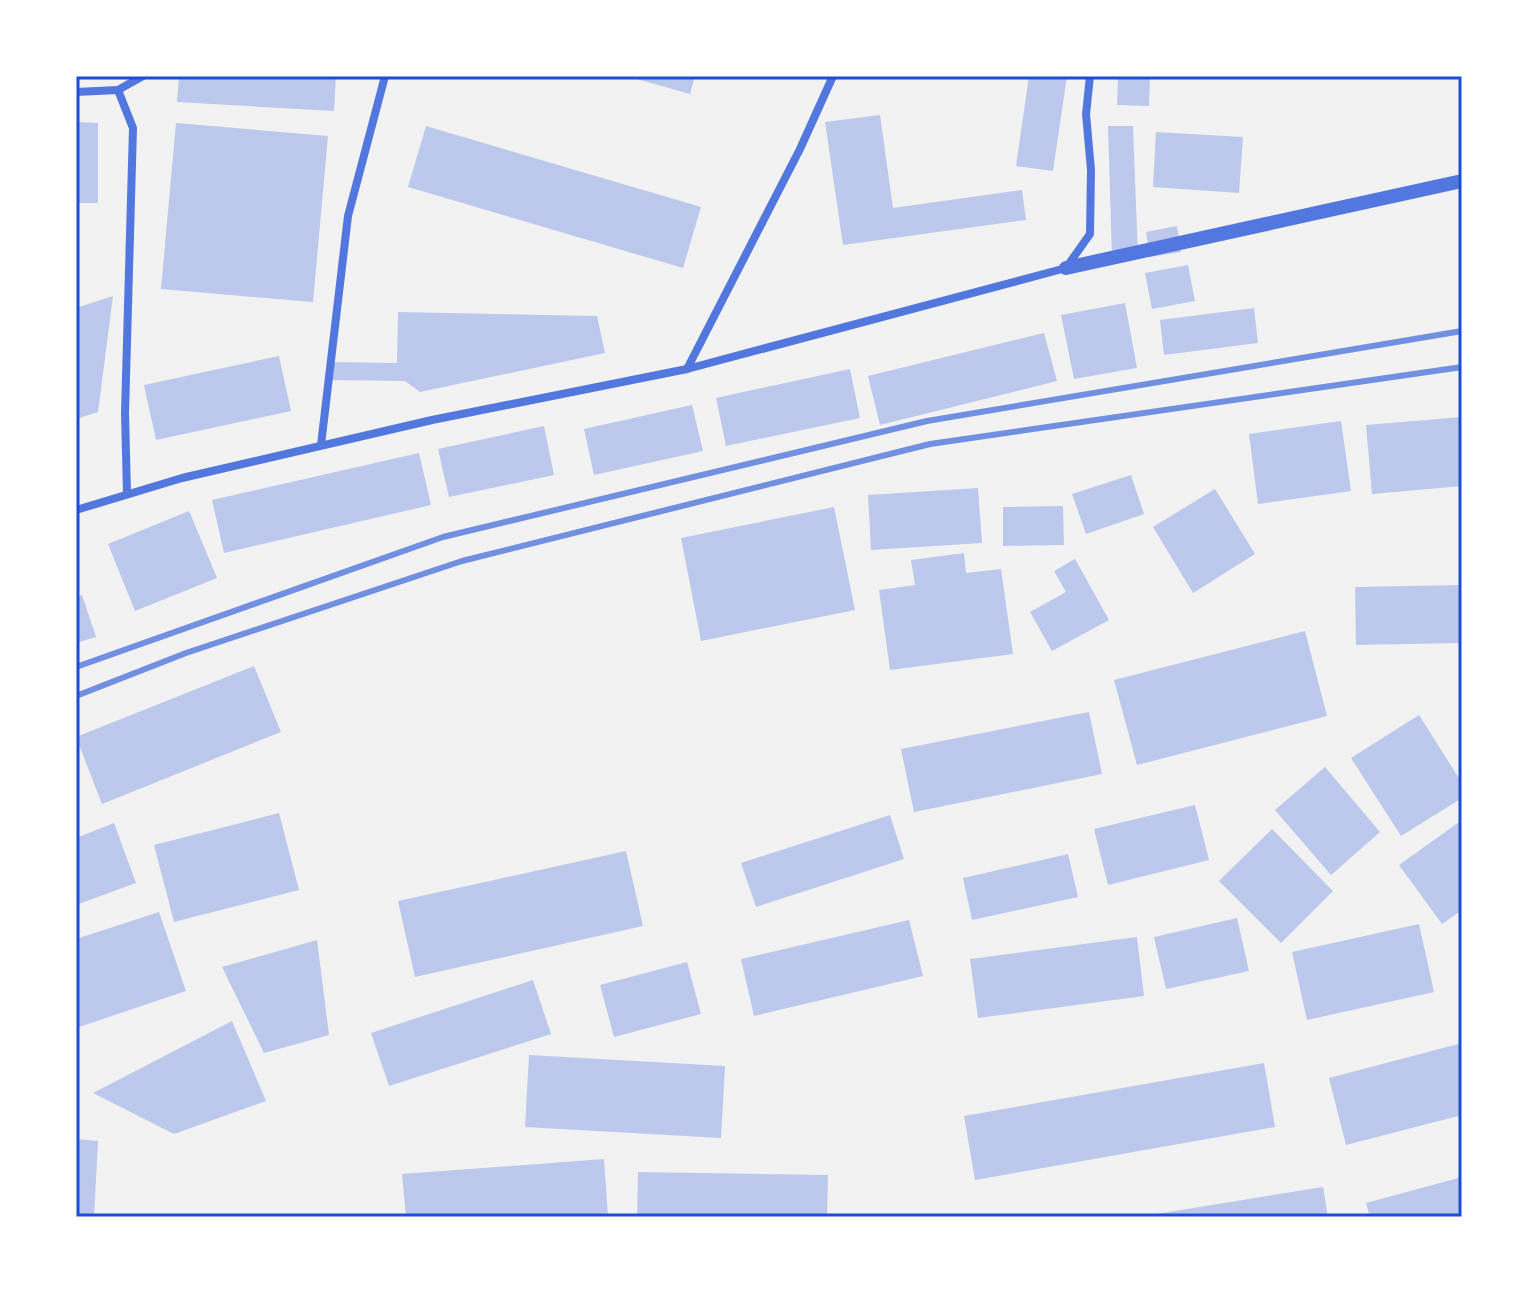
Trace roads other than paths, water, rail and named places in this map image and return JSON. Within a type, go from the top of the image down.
[{"type":"street","points":[[76,92],[118,90],[143,76]]},
{"type":"street","points":[[321,445],[348,216],[385,76]]},
{"type":"street","points":[[687,369],[800,149],[833,76]]},
{"type":"street","points":[[1066,268],[1090,234],[1091,170],[1086,114],[1090,76]]},
{"type":"street","points":[[118,90],[133,128],[125,413],[127,494]]},
{"type":"street","points":[[76,510],[182,478],[321,445],[687,369],[1066,268],[1462,181]]},
{"type":"railway","points":[[76,667],[443,537],[927,421],[1462,331]]},
{"type":"railway","points":[[76,696],[186,653],[462,561],[930,444],[1462,367]]}]
